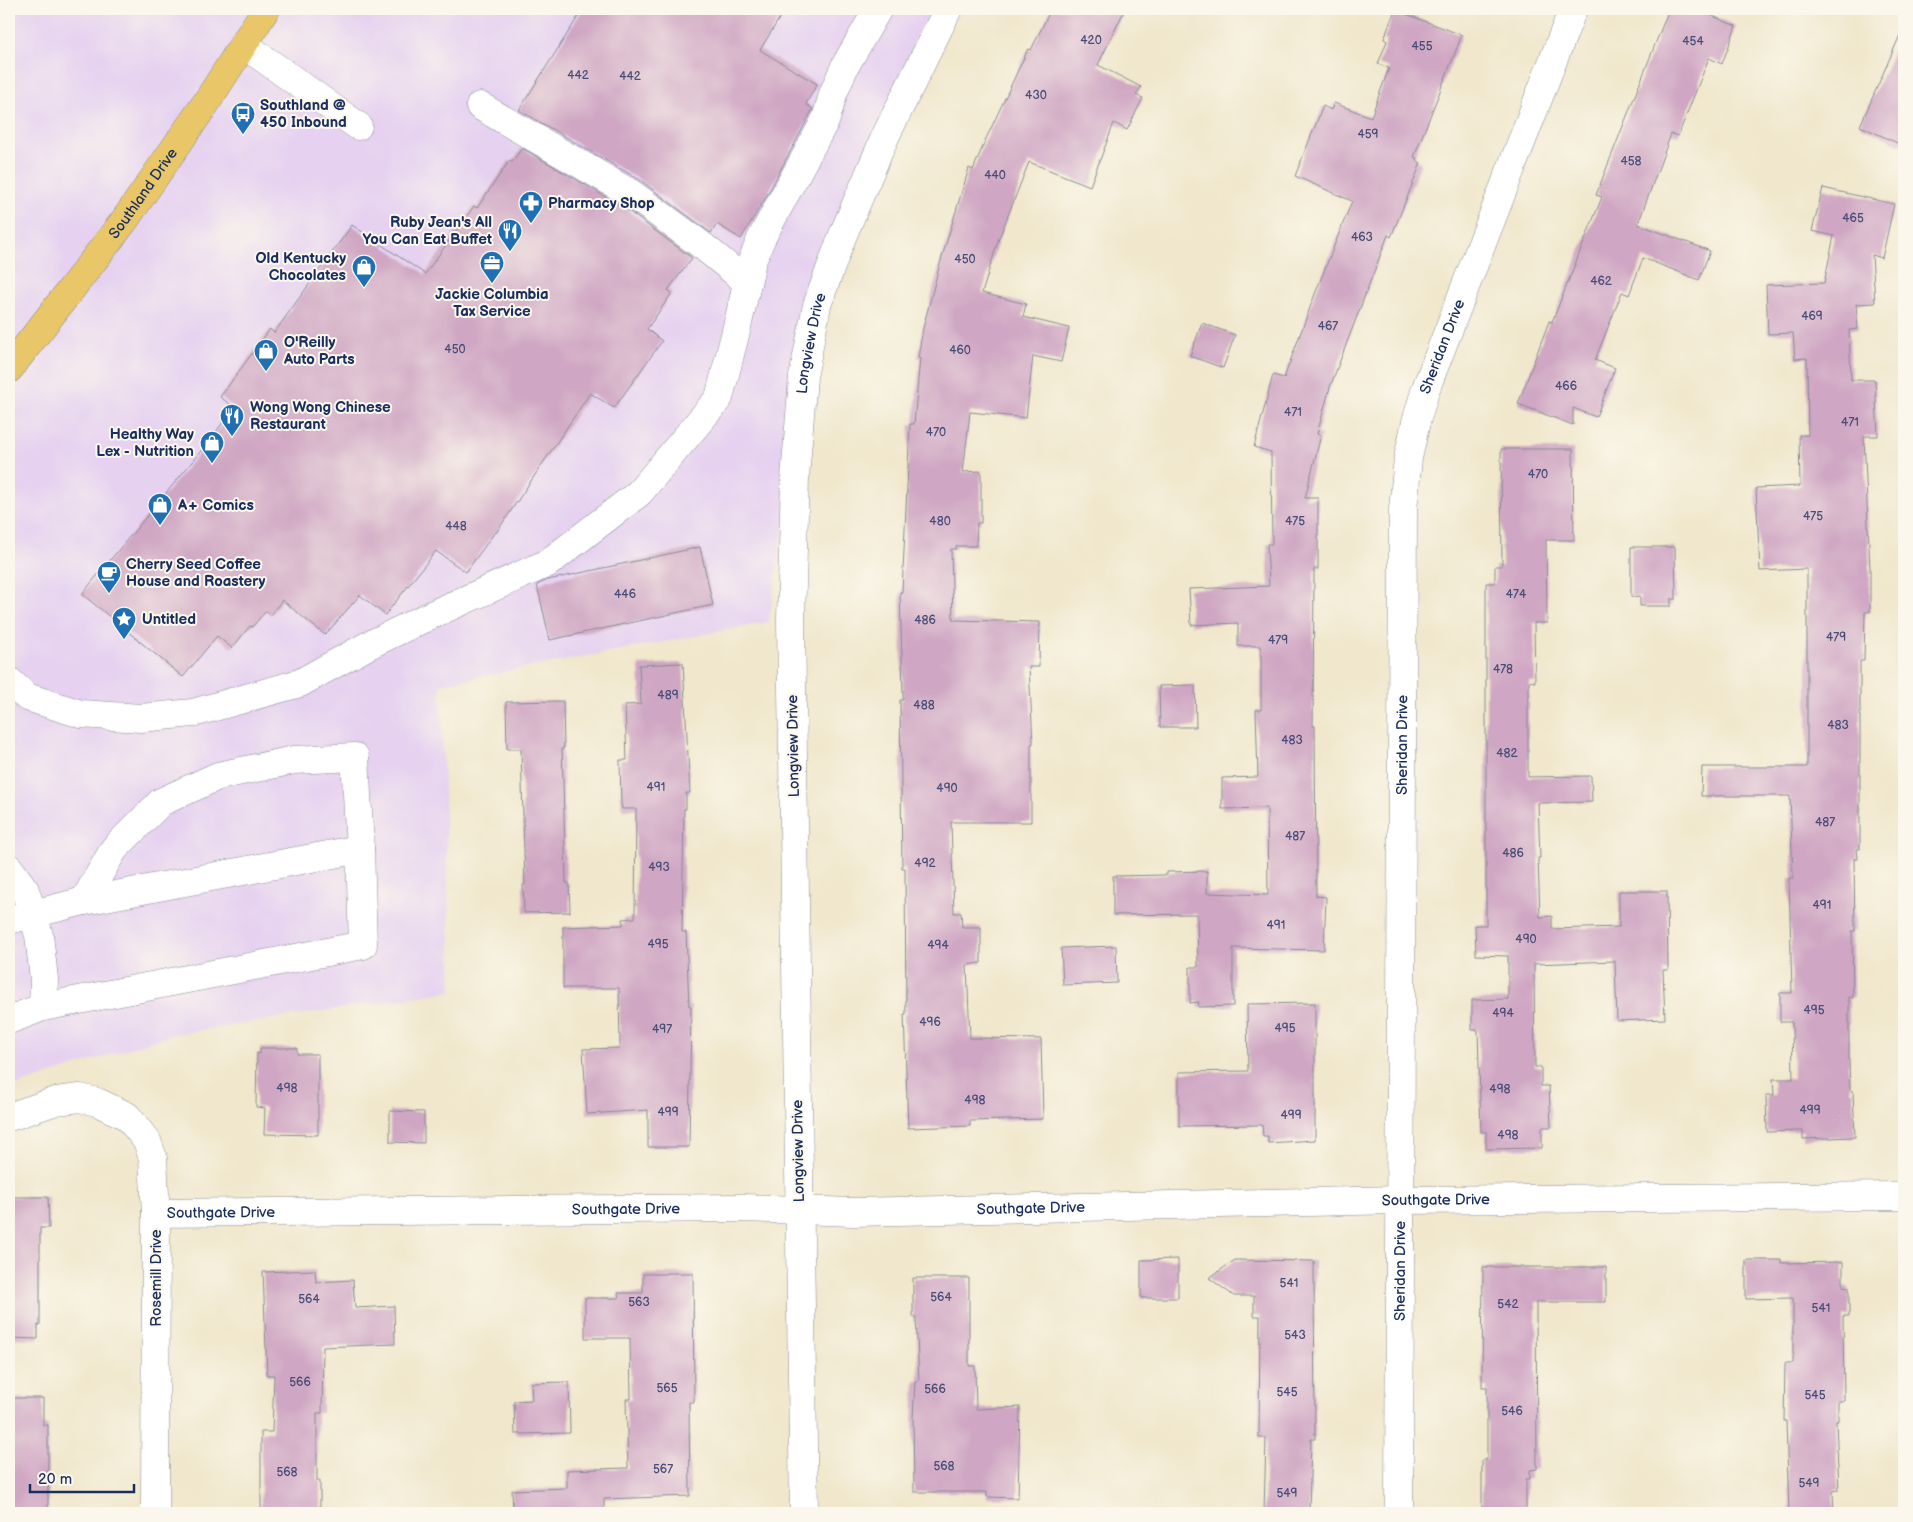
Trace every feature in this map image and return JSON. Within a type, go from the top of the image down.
[{"type":"main road","name":"Southland Drive","points":[[9,369],[124,221],[206,104],[266,9]]},
{"type":"street","points":[[9,681],[27,697],[81,714],[141,718],[193,713],[300,683],[367,646],[431,615],[548,563],[639,493],[719,398],[752,261],[762,237],[826,119],[833,94],[845,66],[878,9]]},
{"type":"street","name":"Longview Drive","points":[[804,1513],[792,620],[795,478],[803,377],[817,305],[842,237],[885,137],[948,9]]},
{"type":"street","name":"Sheridan Drive","points":[[1399,1513],[1403,509],[1408,458],[1426,388],[1572,9]]},
{"type":"street","points":[[243,44],[358,126]]},
{"type":"street","points":[[480,106],[632,194],[704,247],[747,282]]},
{"type":"street","points":[[9,1020],[43,1008],[363,945],[355,757],[294,760],[218,776],[161,802],[114,849],[84,901]]},
{"type":"street","points":[[21,917],[84,901],[360,849]]},
{"type":"street","points":[[9,868],[25,890],[21,917]]},
{"type":"street","points":[[21,917],[39,935],[44,979],[43,1008]]},
{"type":"street","name":"Rosemill Drive","points":[[9,1117],[56,1101],[80,1098],[97,1102],[127,1116],[147,1141],[154,1158],[156,1212],[155,1513]]},
{"type":"street","name":"Southgate Drive","points":[[156,1212],[744,1208],[853,1212],[1400,1200],[1904,1196]]},
{"type":"shaded area","points":[[9,9],[948,9],[817,305],[769,622],[440,684],[452,991],[170,1035],[9,1088]]},
{"type":"building","points":[[583,9],[785,9],[760,50],[817,84],[806,104],[813,109],[766,197],[741,239],[717,224],[711,233],[640,180],[519,110]]},
{"type":"building","points":[[1051,9],[1125,9],[1098,65],[1141,87],[1136,95],[1143,98],[1127,130],[1114,123],[1090,186],[1029,162],[998,241],[982,293],[1026,304],[1023,317],[1069,328],[1061,362],[1033,356],[1026,418],[970,412],[963,472],[981,471],[981,523],[977,523],[976,546],[956,546],[956,549],[951,549],[953,620],[1040,622],[1039,667],[1029,667],[1033,744],[1031,744],[1031,822],[951,822],[954,913],[961,913],[962,927],[981,927],[981,963],[967,965],[970,1038],[1041,1039],[1043,1119],[970,1121],[970,1126],[908,1128],[904,1014],[906,1014],[905,868],[902,868],[900,700],[903,700],[903,694],[900,592],[902,592],[910,424],[914,424],[920,358],[918,358],[923,328],[939,267],[969,168],[973,170],[1028,49],[1031,50]]},
{"type":"building","points":[[1669,9],[1696,9],[1736,26],[1722,64],[1709,58],[1678,136],[1671,134],[1638,224],[1710,251],[1699,280],[1643,258],[1629,295],[1622,292],[1595,360],[1615,368],[1596,417],[1573,408],[1573,425],[1518,404],[1549,321],[1552,322],[1602,197],[1596,195]]},
{"type":"building","points":[[1395,10],[1462,35],[1414,157],[1421,163],[1391,237],[1388,235],[1330,387],[1317,434],[1321,435],[1305,498],[1318,498],[1318,569],[1314,569],[1313,726],[1315,726],[1316,896],[1326,897],[1324,950],[1233,948],[1233,1006],[1198,1007],[1199,1002],[1190,1003],[1190,967],[1198,967],[1197,914],[1113,915],[1113,876],[1167,875],[1167,872],[1207,871],[1207,893],[1268,895],[1267,808],[1222,809],[1222,778],[1258,777],[1256,710],[1261,710],[1261,646],[1238,646],[1238,623],[1191,625],[1189,589],[1269,586],[1267,544],[1272,544],[1271,452],[1254,447],[1273,375],[1284,378],[1352,201],[1295,176],[1323,106],[1331,110],[1334,103],[1371,117],[1389,68],[1378,64],[1387,41],[1384,39]]},
{"type":"building","points":[[1904,26],[1904,146],[1860,126]]},
{"type":"building","points":[[522,148],[623,207],[692,258],[668,290],[672,293],[647,329],[662,341],[614,408],[590,393],[496,533],[466,572],[436,551],[385,615],[360,595],[325,635],[282,600],[271,615],[266,611],[252,627],[250,626],[232,648],[217,636],[183,677],[82,594],[211,439],[234,407],[220,397],[270,329],[274,333],[352,225],[425,274],[474,206],[477,208],[509,161],[512,162]]},
{"type":"building","points":[[1823,188],[1894,204],[1882,258],[1872,255],[1875,303],[1856,304],[1858,329],[1849,330],[1851,380],[1875,380],[1878,436],[1864,436],[1870,612],[1865,612],[1864,661],[1860,661],[1860,849],[1857,849],[1858,859],[1854,859],[1855,931],[1852,931],[1853,998],[1849,997],[1850,1091],[1853,1091],[1855,1137],[1803,1139],[1803,1131],[1767,1132],[1766,1095],[1774,1095],[1773,1079],[1793,1079],[1792,1022],[1780,1022],[1780,993],[1792,993],[1789,878],[1793,878],[1790,796],[1701,796],[1702,767],[1807,767],[1807,569],[1760,571],[1756,488],[1800,486],[1799,435],[1808,435],[1807,358],[1795,359],[1793,333],[1768,334],[1766,285],[1824,283],[1834,236],[1812,231]]},
{"type":"building","points":[[1202,323],[1235,335],[1223,368],[1190,356]]},
{"type":"building","points":[[1501,449],[1573,449],[1574,540],[1546,540],[1547,623],[1534,623],[1535,682],[1529,681],[1528,777],[1591,776],[1592,802],[1538,803],[1540,917],[1552,916],[1552,929],[1619,927],[1619,891],[1667,891],[1668,970],[1663,970],[1665,1019],[1617,1021],[1615,961],[1534,964],[1535,1067],[1541,1067],[1541,1086],[1549,1086],[1551,1127],[1542,1127],[1542,1148],[1486,1149],[1486,1132],[1481,1132],[1478,1030],[1472,1030],[1472,1000],[1508,999],[1508,956],[1476,955],[1475,925],[1486,925],[1486,583],[1495,583],[1495,566],[1502,566]]},
{"type":"building","points":[[700,547],[713,605],[550,640],[537,585],[548,580]]},
{"type":"building","points":[[1631,547],[1675,547],[1676,599],[1671,599],[1671,606],[1640,606],[1640,596],[1631,597]]},
{"type":"building","points":[[683,663],[690,793],[686,793],[686,809],[684,809],[682,932],[686,932],[689,1006],[691,1006],[689,1147],[648,1147],[648,1110],[587,1114],[583,1049],[620,1048],[619,988],[563,988],[563,927],[623,925],[623,919],[635,918],[636,809],[622,809],[621,803],[620,760],[627,760],[625,705],[641,704],[639,665]]},
{"type":"building","points":[[1195,685],[1196,727],[1160,727],[1159,686]]},
{"type":"building","points":[[563,701],[564,748],[562,748],[566,883],[569,883],[570,912],[524,913],[523,885],[525,885],[521,749],[507,749],[506,702]]},
{"type":"building","points":[[1116,946],[1117,983],[1063,985],[1061,948]]},
{"type":"building","points":[[1315,1003],[1315,1140],[1268,1143],[1268,1136],[1263,1136],[1262,1125],[1179,1126],[1179,1072],[1248,1071],[1247,1004]]},
{"type":"building","points":[[260,1048],[297,1048],[297,1054],[318,1054],[318,1135],[264,1134],[265,1108],[256,1107],[257,1053],[260,1054]]},
{"type":"building","points":[[390,1111],[424,1112],[424,1143],[390,1142]]},
{"type":"building","points":[[9,1197],[48,1197],[49,1228],[40,1228],[40,1325],[38,1325],[38,1339],[9,1338]]},
{"type":"building","points":[[1178,1259],[1178,1298],[1141,1298],[1141,1260]]},
{"type":"building","points":[[1235,1260],[1314,1261],[1315,1439],[1311,1439],[1309,1513],[1264,1513],[1266,1438],[1259,1438],[1260,1316],[1254,1316],[1254,1296],[1234,1296],[1209,1278]]},
{"type":"building","points":[[1746,1260],[1781,1260],[1781,1263],[1843,1262],[1843,1286],[1849,1287],[1849,1316],[1843,1316],[1844,1401],[1838,1401],[1838,1421],[1836,1421],[1839,1490],[1833,1491],[1834,1513],[1789,1513],[1786,1421],[1784,1421],[1785,1363],[1793,1363],[1793,1298],[1746,1299]]},
{"type":"building","points":[[1483,1267],[1606,1267],[1606,1302],[1536,1302],[1537,1469],[1530,1470],[1530,1479],[1526,1479],[1526,1513],[1482,1513],[1482,1460],[1487,1460],[1487,1387],[1482,1387]]},
{"type":"building","points":[[315,1270],[316,1282],[353,1280],[355,1308],[394,1306],[395,1344],[323,1347],[322,1413],[317,1413],[317,1481],[320,1481],[320,1513],[261,1513],[261,1432],[272,1432],[274,1375],[267,1375],[263,1272]]},
{"type":"building","points":[[693,1273],[694,1402],[689,1402],[690,1496],[604,1499],[604,1513],[513,1513],[512,1490],[567,1488],[567,1470],[628,1468],[626,1399],[631,1399],[630,1338],[585,1338],[585,1298],[619,1298],[618,1293],[643,1293],[643,1274]]},
{"type":"building","points":[[913,1278],[969,1278],[969,1366],[975,1366],[976,1409],[1020,1407],[1018,1498],[987,1497],[987,1492],[914,1492],[913,1418],[915,1381],[919,1381],[916,1317],[913,1317]]},
{"type":"building","points":[[569,1382],[570,1433],[515,1434],[514,1401],[532,1400],[531,1383]]},
{"type":"building","points":[[9,1398],[43,1398],[43,1425],[48,1425],[48,1513],[9,1513]]},
{"type":"place","name":"Southland @ 450 Inbound","points":[[243,135]]},
{"type":"place","name":"Pharmacy Shop","points":[[531,224]]},
{"type":"place","name":"Ruby Jean's All You Can Eat Buffet","points":[[510,252]]},
{"type":"place","name":"Jackie Columbia Tax Service","points":[[492,284]]},
{"type":"place","name":"Old Kentucky Chocolates","points":[[364,288]]},
{"type":"place","name":"O'Reilly Auto Parts","points":[[266,372]]},
{"type":"place","name":"Wong Wong Chinese Restaurant","points":[[232,437]]},
{"type":"place","name":"Healthy Way Lex - Nutrition","points":[[212,464]]},
{"type":"place","name":"A+ Comics","points":[[160,526]]},
{"type":"place","name":"Cherry Seed Coffee House and Roastery","points":[[109,594]]},
{"type":"place","name":"Untitled","points":[[124,640]]}]
